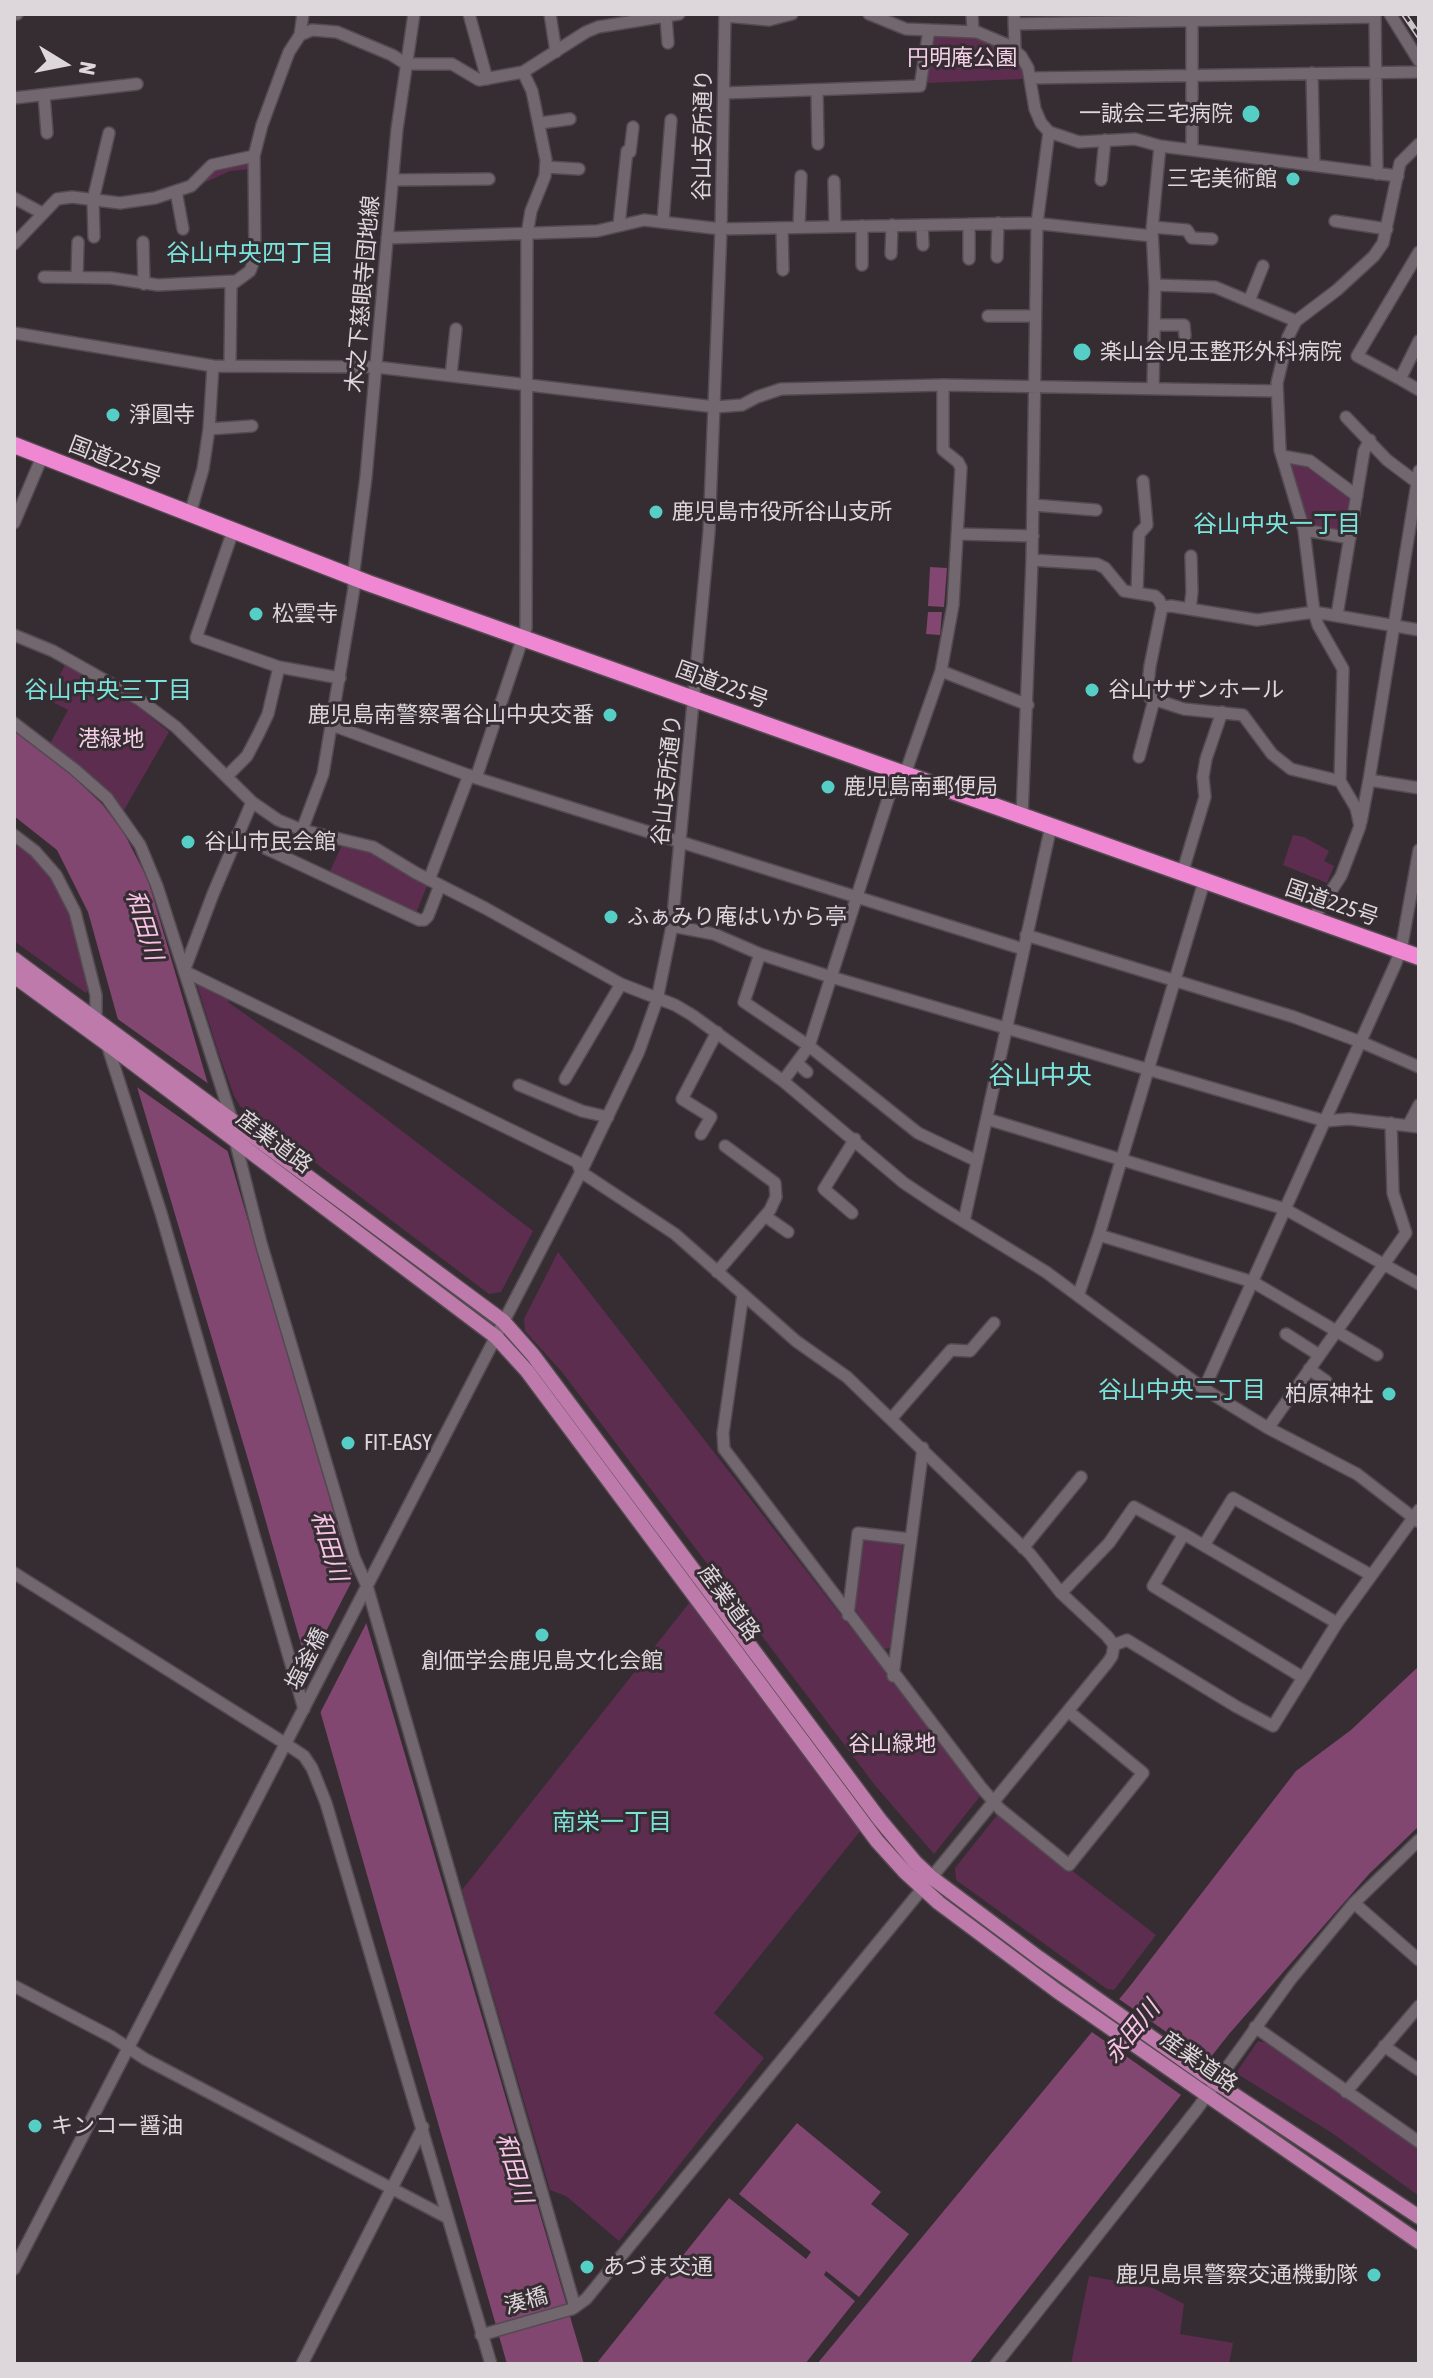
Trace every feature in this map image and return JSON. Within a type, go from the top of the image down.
[{"type":"highway","name":"国道225号","points":[[14,445],[353,578],[1419,957]]},
{"type":"main road","name":"産業道路","points":[[14,959],[96,1019],[110,1041],[232,1138],[496,1337],[522,1365],[603,1472],[877,1841],[927,1882],[1001,1951],[1096,2018],[1419,2217]]},
{"type":"main road","name":"産業道路","points":[[14,976],[226,1114],[503,1321],[533,1355],[927,1882],[1106,2006],[1206,2085],[1419,2242]]},
{"type":"street","points":[[230,364],[231,285],[250,271],[255,258],[254,156],[289,52],[300,35],[303,14]]},
{"type":"street","name":"木之下慈眼寺団地線","points":[[302,830],[323,774],[354,588],[393,180],[414,14]]},
{"type":"street","points":[[469,14],[487,79]]},
{"type":"street","points":[[550,14],[556,52]]},
{"type":"street","points":[[300,35],[312,30],[337,32],[406,64],[452,64],[474,79],[487,79],[523,72],[608,20],[679,14]]},
{"type":"street","points":[[725,15],[769,20],[792,14]]},
{"type":"street","points":[[869,14],[886,18],[906,29],[973,31],[996,38],[1015,50],[1028,68],[1037,117],[1049,132],[1079,142],[1135,139],[1160,146],[1398,176]]},
{"type":"street","points":[[972,14],[973,31]]},
{"type":"street","points":[[1390,14],[1419,61]]},
{"type":"street","name":"谷山支所通り","points":[[496,1337],[639,1051],[657,1000],[672,926],[709,532],[721,229],[725,15]]},
{"type":"street","points":[[1015,50],[1014,19],[1375,15],[1377,174]]},
{"type":"street","points":[[666,17],[668,43]]},
{"type":"street","points":[[1192,17],[1192,150]]},
{"type":"street","points":[[724,93],[920,86],[929,30]]},
{"type":"street","points":[[237,835],[419,920],[428,916],[434,882],[526,628],[527,234],[531,211],[544,181],[546,167],[540,123],[532,91],[523,72]]},
{"type":"street","points":[[1030,80],[1419,72]]},
{"type":"street","points":[[1312,73],[1314,165]]},
{"type":"street","points":[[14,98],[137,84]]},
{"type":"street","points":[[817,91],[818,144]]},
{"type":"street","points":[[44,95],[47,133]]},
{"type":"street","points":[[540,123],[570,119]]},
{"type":"street","points":[[663,221],[671,120]]},
{"type":"street","points":[[619,225],[627,151],[630,152],[633,127]]},
{"type":"street","points":[[1022,816],[1033,536],[1037,223],[1049,132]]},
{"type":"street","points":[[94,237],[93,200],[109,133]]},
{"type":"street","points":[[1101,180],[1105,140]]},
{"type":"street","points":[[1360,826],[1356,808],[1340,781],[1343,669],[1314,612],[1304,530],[1282,456],[1277,391],[1288,337],[1296,321],[1337,290],[1374,256],[1387,229],[1400,163],[1419,144]]},
{"type":"street","points":[[1153,388],[1155,285],[1152,232],[1160,146]]},
{"type":"street","points":[[14,244],[53,201],[62,198],[126,203],[194,184],[212,165],[254,156]]},
{"type":"street","points":[[546,167],[579,169]]},
{"type":"street","points":[[799,227],[801,176]]},
{"type":"street","points":[[393,180],[489,179]]},
{"type":"street","points":[[834,181],[835,227]]},
{"type":"street","points":[[176,191],[183,229]]},
{"type":"street","points":[[14,198],[42,213]]},
{"type":"street","points":[[387,238],[597,231],[644,220],[721,229],[1037,223],[1152,232],[1187,230],[1192,238],[1212,239]]},
{"type":"street","points":[[1335,221],[1387,229]]},
{"type":"street","points":[[997,257],[998,223]]},
{"type":"street","points":[[969,224],[969,259]]},
{"type":"street","points":[[891,254],[892,225]]},
{"type":"street","points":[[922,225],[923,245]]},
{"type":"street","points":[[862,226],[862,265]]},
{"type":"street","points":[[782,228],[783,270]]},
{"type":"street","points":[[77,277],[78,242]]},
{"type":"street","points":[[143,242],[144,284]]},
{"type":"street","points":[[1419,252],[1357,356],[1419,390]]},
{"type":"street","points":[[1249,301],[1263,266]]},
{"type":"street","points":[[44,277],[111,278],[144,284],[235,281]]},
{"type":"street","points":[[1155,285],[1209,286],[1296,321]]},
{"type":"street","points":[[988,316],[1035,316]]},
{"type":"street","points":[[1155,325],[1184,326]]},
{"type":"street","points":[[451,375],[456,329]]},
{"type":"street","points":[[14,333],[213,366],[376,367],[715,407],[742,405],[781,389],[943,385],[1277,391]]},
{"type":"street","points":[[1400,379],[1419,341]]},
{"type":"street","points":[[190,514],[203,469],[213,366]]},
{"type":"street","points":[[783,1081],[809,1046],[856,897],[941,671],[951,617],[961,468],[943,450],[943,385]]},
{"type":"street","points":[[1312,920],[1341,876],[1360,826],[1418,479],[1387,460],[1346,417]]},
{"type":"street","points":[[209,429],[252,426]]},
{"type":"street","points":[[1337,615],[1364,451],[1370,440]]},
{"type":"street","points":[[1282,456],[1310,461],[1357,496]]},
{"type":"street","points":[[14,523],[42,457]]},
{"type":"street","points":[[1137,593],[1139,534],[1147,525],[1143,481]]},
{"type":"street","points":[[1033,505],[1096,510]]},
{"type":"street","points":[[1304,530],[1350,538]]},
{"type":"street","points":[[233,531],[196,638],[279,667],[340,678]]},
{"type":"street","points":[[958,534],[1033,536]]},
{"type":"street","points":[[1190,609],[1191,556]]},
{"type":"street","points":[[1032,560],[1097,564],[1105,568],[1124,591],[1155,596],[1162,607],[1148,684],[1150,698],[1184,709],[1243,715],[1272,754],[1291,769],[1340,781]]},
{"type":"street","points":[[1162,607],[1257,620],[1314,612],[1419,630]]},
{"type":"street","points":[[14,635],[53,651],[140,700],[176,727],[252,802],[278,820],[302,830],[373,847],[621,984],[675,1005],[783,1081],[904,1183],[1046,1272],[1204,1389],[1268,1428],[1357,1474],[1417,1517],[1337,1623],[1278,1720],[1271,1726],[1127,1640],[1114,1645]]},
{"type":"street","points":[[227,776],[247,756],[263,724],[279,667]]},
{"type":"street","points":[[941,671],[1028,705]]},
{"type":"street","points":[[1139,757],[1154,700]]},
{"type":"street","points":[[1182,874],[1205,797],[1203,777],[1206,759],[1222,712]]},
{"type":"street","points":[[14,723],[99,791],[132,832],[150,865],[226,1114]]},
{"type":"street","points":[[332,725],[472,777],[1023,949]]},
{"type":"street","points":[[1369,780],[1419,788]]},
{"type":"street","points":[[184,971],[252,802]]},
{"type":"street","points":[[964,1221],[1051,826]]},
{"type":"street","points":[[14,835],[35,851],[56,875],[75,912],[96,995],[96,1019]]},
{"type":"street","points":[[1204,1389],[1401,950],[1419,850]]},
{"type":"street","points":[[1078,1296],[1204,882]]},
{"type":"street","points":[[672,926],[727,938],[760,954],[831,977],[1325,1121],[1349,1119],[1414,1126],[1419,1105]]},
{"type":"street","points":[[1026,935],[1175,980],[1361,1042],[1419,1067]]},
{"type":"street","points":[[760,954],[744,1002],[809,1046],[918,1133],[977,1161]]},
{"type":"street","points":[[184,971],[577,1162],[581,1172],[652,1217],[796,1341],[847,1377],[1023,1548],[1061,1593],[1114,1645],[1112,1656],[1068,1711],[586,2299],[574,2308],[362,1568],[354,1557],[232,1138]]},
{"type":"street","points":[[565,1079],[621,984]]},
{"type":"street","points":[[701,1134],[711,1117],[682,1099],[717,1032]]},
{"type":"street","points":[[110,1041],[305,1706]]},
{"type":"street","points":[[797,1063],[807,1072]]},
{"type":"street","points":[[519,1085],[582,1111],[608,1117]]},
{"type":"street","points":[[987,1119],[1285,1209],[1419,1284]]},
{"type":"street","points":[[1268,1428],[1406,1233],[1393,1193],[1391,1123]]},
{"type":"street","points":[[852,1213],[824,1189],[855,1139]]},
{"type":"street","points":[[717,1272],[775,1201],[775,1183],[725,1146]]},
{"type":"street","points":[[765,1216],[788,1232]]},
{"type":"street","points":[[1099,1235],[1253,1282],[1377,1355]]},
{"type":"street","points":[[743,1294],[722,1445],[893,1676],[993,1800],[1069,1865],[1143,1773],[1068,1711]]},
{"type":"street","points":[[891,1419],[951,1350],[970,1351],[994,1323]]},
{"type":"street","points":[[1286,1334],[1319,1355]]},
{"type":"street","name":"塩釜橋","points":[[14,2269],[496,1337]]},
{"type":"street","points":[[1309,1369],[1326,1381]]},
{"type":"street","points":[[893,1676],[923,1448]]},
{"type":"street","points":[[1023,1548],[1081,1477]]},
{"type":"street","points":[[1204,1545],[1233,1498],[1371,1575]]},
{"type":"street","points":[[1061,1593],[1109,1543],[1134,1507],[1337,1623]]},
{"type":"street","points":[[848,1615],[858,1533],[910,1539]]},
{"type":"street","points":[[1184,1534],[1153,1586],[1302,1677]]},
{"type":"street","points":[[14,1573],[286,1744],[304,1756],[312,1768],[326,1803],[448,2218],[486,2333],[491,2364]]},
{"type":"street","points":[[996,2364],[1206,2085],[1354,1903],[1419,1840]]},
{"type":"street","points":[[1354,1903],[1419,1960]]},
{"type":"street","points":[[14,1986],[448,2218]]},
{"type":"street","points":[[1346,2092],[1419,2006]]},
{"type":"street","points":[[1255,2027],[1419,2142]]},
{"type":"street","points":[[1384,2046],[1419,2070]]},
{"type":"street","points":[[302,2364],[423,2127]]},
{"type":"street","name":"湊橋","points":[[486,2333],[574,2308]]},
{"type":"green space","name":"円明庵公園","points":[[935,35],[981,37],[1009,51],[1019,63],[1024,76],[1022,79],[928,83],[932,38]]},
{"type":"green space","points":[[249,161],[250,169],[230,171],[197,186],[216,169]]},
{"type":"green space","points":[[1293,461],[1309,466],[1348,496],[1351,503],[1347,528],[1343,531],[1310,526],[1289,465]]},
{"type":"green space","name":"港緑地","points":[[66,663],[140,708],[169,732],[124,810],[50,744],[68,710],[47,699]]},
{"type":"green space","points":[[1293,835],[1304,837],[1329,851],[1324,861],[1334,866],[1327,883],[1283,865]]},
{"type":"green space","points":[[14,839],[32,853],[51,877],[71,913],[89,989],[86,993],[14,941]]},
{"type":"green space","points":[[343,843],[380,854],[427,886],[416,913],[412,914],[330,871]]},
{"type":"green space","points":[[199,982],[230,997],[228,1002],[533,1231],[501,1292],[489,1294],[240,1106],[218,1051],[197,985]]},
{"type":"green space","name":"谷山緑地","points":[[558,1252],[981,1795],[934,1854],[874,1784],[562,1372],[525,1331],[524,1319]]},
{"type":"green space","points":[[860,1539],[903,1540],[890,1648],[883,1649],[853,1606]]},
{"type":"green space","points":[[690,1602],[865,1825],[714,2013],[764,2058],[619,2241],[566,2196],[550,2190],[462,1890]]},
{"type":"green space","points":[[998,1814],[1156,1935],[1114,1990],[1107,1989],[956,1880],[955,1868]]},
{"type":"green space","points":[[1258,2041],[1271,2044],[1419,2149],[1419,2196],[1332,2133],[1236,2073]]},
{"type":"green space","points":[[1089,2276],[1153,2288],[1184,2304],[1180,2334],[1233,2343],[1229,2364],[1071,2364]]},
{"type":"water","points":[[930,567],[947,568],[944,607],[928,606]]},
{"type":"water","points":[[928,612],[942,612],[940,635],[926,634]]},
{"type":"water","name":"和田川","points":[[14,730],[64,768],[102,804],[124,833],[148,880],[584,2364],[507,2364],[88,912],[57,850],[14,816]]},
{"type":"water","name":"永田川","points":[[1419,1666],[1419,1826],[1369,1874],[1229,2034],[969,2364],[817,2364],[1130,1986],[1296,1771],[1351,1730]]},
{"type":"water","points":[[797,2123],[881,2192],[871,2204],[909,2234],[859,2297],[826,2271],[824,2275],[855,2301],[805,2364],[596,2364],[729,2198],[806,2259],[811,2252],[739,2194]]},
{"type":"pier","points":[[112,1015],[213,1087],[233,1155],[131,1083]]},
{"type":"pier","points":[[355,1575],[367,1622],[318,1717],[305,1672]]},
{"type":"pier","points":[[1116,1997],[1211,2063],[1184,2097],[1089,2030]]},
{"type":"railway","points":[[1404,14],[1419,36]]},
{"type":"place","name":"一誠会三宅病院","points":[[1251,114]]},
{"type":"place","name":"三宅美術館","points":[[1293,179]]},
{"type":"place","name":"楽山会児玉整形外科病院","points":[[1082,352]]},
{"type":"place","name":"淨圓寺","points":[[113,415]]},
{"type":"place","name":"鹿児島市役所谷山支所","points":[[656,512]]},
{"type":"place","name":"松雲寺","points":[[256,614]]},
{"type":"place","name":"谷山サザンホール","points":[[1092,690]]},
{"type":"place","name":"鹿児島南警察署谷山中央交番","points":[[610,715]]},
{"type":"place","name":"鹿児島南郵便局","points":[[828,787]]},
{"type":"place","name":"谷山市民会館","points":[[188,842]]},
{"type":"place","name":"ふぁみり庵はいから亭","points":[[611,917]]},
{"type":"place","name":"柏原神社","points":[[1389,1394]]},
{"type":"place","name":"FIT-EASY","points":[[348,1443]]},
{"type":"place","name":"創価学会鹿児島文化会館","points":[[542,1635]]},
{"type":"place","name":"キンコー醤油","points":[[35,2126]]},
{"type":"place","name":"あづま交通","points":[[587,2267]]},
{"type":"place","name":"鹿児島県警察交通機動隊","points":[[1374,2275]]},
{"type":"district","name":"谷山中央四丁目","points":[[250,253]]},
{"type":"district","name":"谷山中央一丁目","points":[[1277,524]]},
{"type":"district","name":"谷山中央三丁目","points":[[108,690]]},
{"type":"district","name":"谷山中央","points":[[1040,1076]]},
{"type":"district","name":"谷山中央二丁目","points":[[1182,1390]]},
{"type":"district","name":"南栄一丁目","points":[[612,1822]]}]
